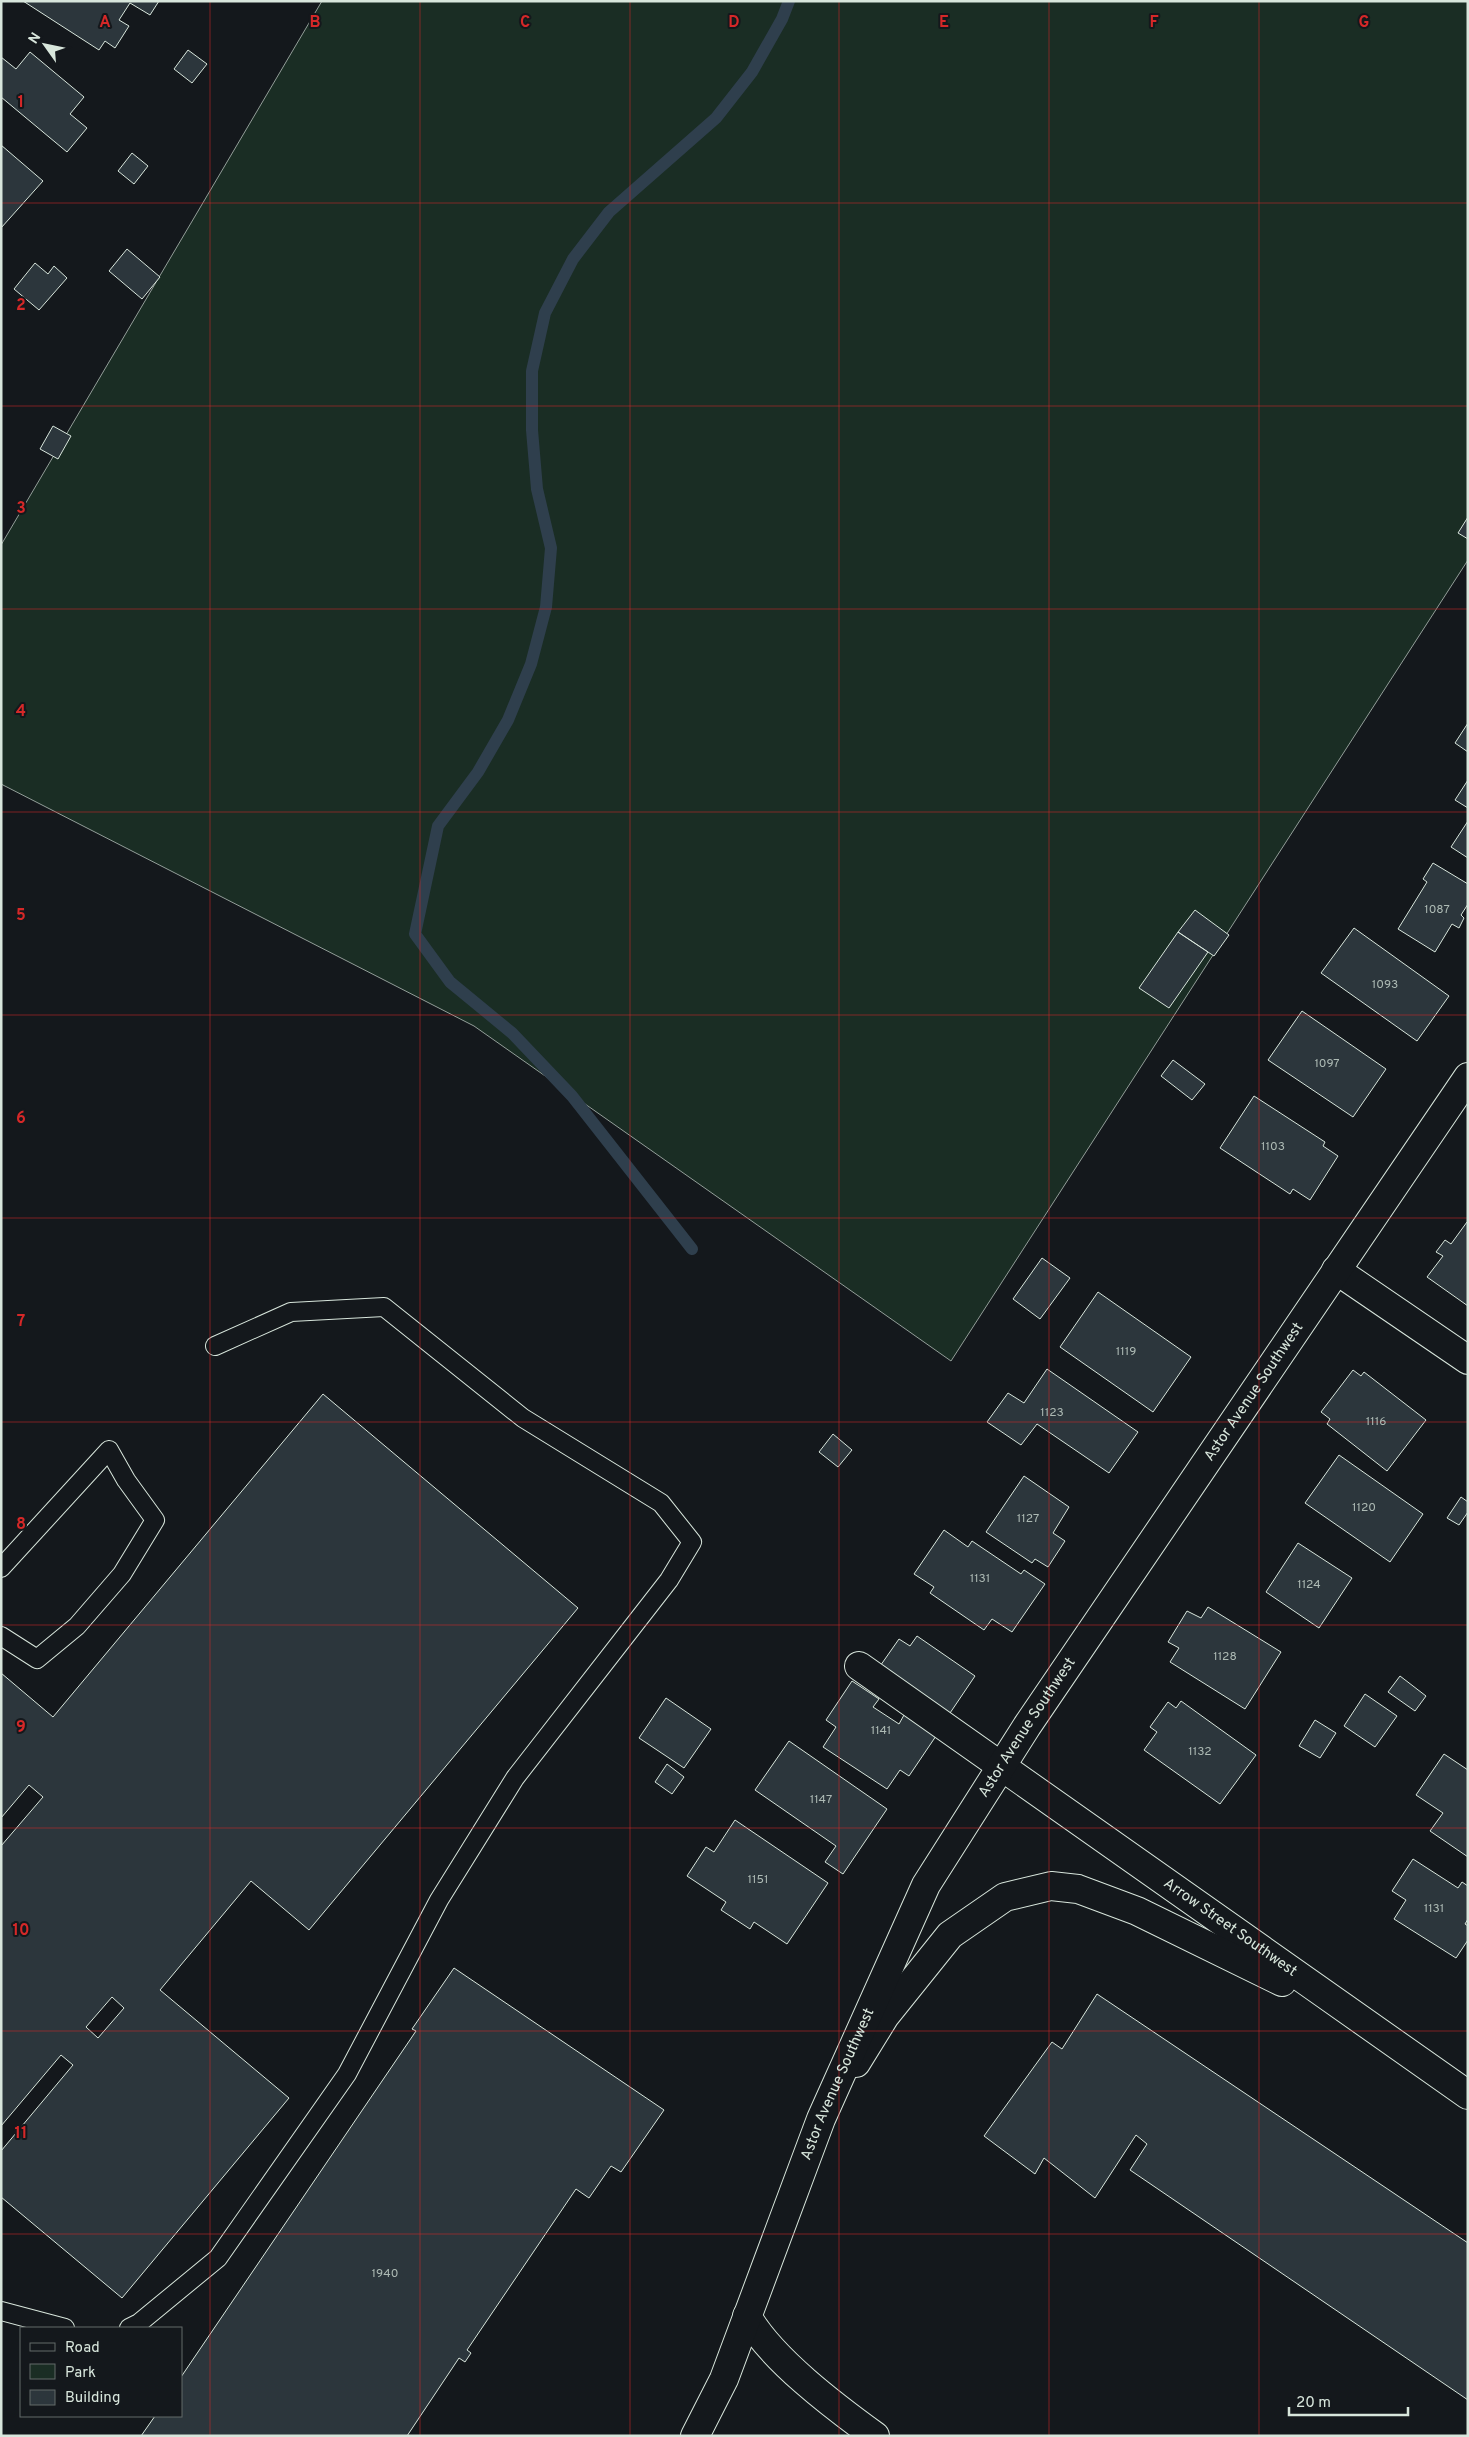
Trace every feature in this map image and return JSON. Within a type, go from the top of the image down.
[{"type":"street","name":"Astor Avenue Southwest","points":[[695,2436],[724,2379],[821,2119],[926,1885],[1000,1765],[1468,1077]]},
{"type":"street","points":[[1336,1270],[1468,1360]]},
{"type":"street","name":"Arrow Street Southwest","points":[[859,1666],[1372,2030],[1465,2088]]},
{"type":"street","points":[[821,2119],[885,2016],[950,1935],[1005,1897],[1051,1886],[1078,1889],[1137,1911],[1267,1973],[1372,2030]]},
{"type":"street","points":[[748,2316],[756,2333],[804,2379],[875,2436]]},
{"type":"lane","points":[[131,2327],[139,2323],[218,2258],[347,2074],[439,1900],[515,1778],[669,1580],[692,1542],[662,1503],[523,1418],[384,1307],[291,1312],[215,1346]]},
{"type":"lane","points":[[1,1568],[109,1450],[126,1480],[155,1520],[122,1574],[77,1626],[37,1660],[1,1636]]},
{"type":"lane","points":[[1,2311],[60,2327]]},
{"type":"green space","points":[[322,1],[1468,1],[1468,560],[951,1361],[474,1026],[1,784],[1,545]]},
{"type":"building","points":[[23,1],[159,1],[150,15],[130,3],[119,20],[129,26],[115,48],[105,41],[99,50]]},
{"type":"building","points":[[188,50],[207,64],[192,83],[174,69]]},
{"type":"building","points":[[30,52],[84,97],[70,114],[87,128],[67,152],[1,97],[1,57],[16,69]]},
{"type":"building","points":[[1,145],[43,181],[1,228]]},
{"type":"building","points":[[132,153],[148,166],[134,184],[118,171]]},
{"type":"building","points":[[127,249],[160,277],[142,299],[109,271]]},
{"type":"building","points":[[35,263],[48,274],[54,266],[67,278],[39,310],[14,289]]},
{"type":"building","points":[[53,426],[71,436],[58,459],[40,449]]},
{"type":"building","points":[[1468,517],[1468,539],[1458,533]]},
{"type":"building","points":[[1468,723],[1468,752],[1455,743]]},
{"type":"building","points":[[1468,780],[1468,808],[1455,800]]},
{"type":"building","points":[[1468,821],[1468,858],[1451,847]]},
{"type":"building","points":[[1433,863],[1468,884],[1468,904],[1461,915],[1464,918],[1459,928],[1452,924],[1435,952],[1398,929],[1427,882],[1423,879]]},
{"type":"building","points":[[1195,910],[1229,935],[1214,956],[1178,932]]},
{"type":"building","points":[[1354,928],[1449,996],[1417,1041],[1321,973]]},
{"type":"building","points":[[1178,932],[1208,952],[1169,1008],[1139,988]]},
{"type":"building","points":[[1302,1011],[1386,1069],[1353,1117],[1268,1060]]},
{"type":"building","points":[[1173,1060],[1205,1084],[1192,1100],[1161,1076]]},
{"type":"building","points":[[1254,1096],[1325,1142],[1323,1146],[1338,1156],[1310,1200],[1293,1189],[1290,1194],[1220,1148]]},
{"type":"building","points":[[1467,1222],[1468,1306],[1427,1277],[1443,1256],[1436,1252],[1445,1240],[1451,1244]]},
{"type":"building","points":[[1042,1258],[1070,1278],[1040,1319],[1013,1299]]},
{"type":"building","points":[[1098,1292],[1191,1357],[1153,1412],[1060,1347]]},
{"type":"building","points":[[1047,1369],[1138,1432],[1109,1473],[1037,1424],[1021,1445],[987,1422],[1008,1393],[1024,1403]]},
{"type":"building","points":[[1353,1370],[1361,1376],[1364,1372],[1426,1420],[1387,1471],[1327,1424],[1330,1419],[1321,1412]]},
{"type":"building","points":[[323,1394],[578,1608],[309,1930],[251,1881],[160,1990],[289,2098],[122,2298],[1,2197],[1,2151],[73,2065],[61,2055],[1,2126],[1,1846],[43,1797],[29,1785],[1,1818],[1,1673],[53,1717]],"holes":[[[112,1997],[124,2008],[98,2038],[86,2027]]]},
{"type":"building","points":[[833,1434],[852,1450],[838,1467],[819,1452]]},
{"type":"building","points":[[1339,1455],[1423,1514],[1390,1562],[1305,1503]]},
{"type":"building","points":[[1024,1476],[1069,1507],[1053,1533],[1065,1541],[1048,1567],[1035,1559],[1032,1563],[986,1532]]},
{"type":"building","points":[[1461,1497],[1468,1502],[1468,1512],[1459,1525],[1447,1518]]},
{"type":"building","points":[[944,1530],[968,1547],[972,1541],[1021,1574],[1024,1570],[1045,1584],[1012,1632],[992,1619],[984,1630],[930,1593],[934,1587],[914,1574]]},
{"type":"building","points":[[1298,1543],[1352,1578],[1319,1628],[1266,1592]]},
{"type":"building","points":[[1208,1607],[1281,1652],[1245,1709],[1170,1662],[1179,1648],[1168,1642],[1187,1611],[1201,1618]]},
{"type":"building","points":[[917,1636],[975,1676],[948,1716],[878,1669],[899,1639],[910,1646]]},
{"type":"building","points":[[1400,1676],[1426,1696],[1415,1711],[1388,1692]]},
{"type":"building","points":[[852,1681],[879,1699],[873,1707],[899,1724],[904,1715],[936,1736],[909,1776],[900,1770],[887,1789],[823,1747],[836,1727],[826,1720]]},
{"type":"building","points":[[1365,1694],[1397,1716],[1375,1747],[1344,1726]]},
{"type":"building","points":[[666,1698],[711,1729],[684,1768],[639,1738]]},
{"type":"building","points":[[1181,1701],[1256,1755],[1220,1804],[1144,1750],[1157,1732],[1150,1727],[1168,1702],[1176,1708]]},
{"type":"building","points":[[1315,1720],[1336,1733],[1320,1758],[1299,1746]]},
{"type":"building","points":[[789,1741],[887,1809],[843,1874],[825,1862],[836,1846],[755,1790]]},
{"type":"building","points":[[1444,1754],[1468,1770],[1468,1857],[1430,1831],[1443,1813],[1416,1795]]},
{"type":"building","points":[[667,1764],[684,1777],[672,1794],[655,1782]]},
{"type":"building","points":[[735,1820],[828,1883],[787,1944],[754,1922],[750,1929],[721,1910],[726,1902],[687,1876],[706,1847],[714,1852]]},
{"type":"building","points":[[1413,1859],[1458,1888],[1462,1882],[1468,1886],[1468,1919],[1465,1924],[1468,1926],[1468,1940],[1456,1958],[1394,1919],[1406,1900],[1392,1891]]},
{"type":"building","points":[[454,1968],[664,2110],[621,2172],[611,2166],[589,2198],[576,2189],[467,2350],[471,2353],[465,2362],[459,2358],[407,2436],[141,2436],[154,2417],[182,2417],[182,2376],[416,2031],[412,2029]]},
{"type":"building","points":[[1097,1994],[1468,2243],[1468,2400],[1130,2170],[1147,2144],[1136,2135],[1095,2198],[1044,2158],[1035,2174],[984,2136],[1052,2042],[1062,2049]]},
{"type":"waterway","points":[[692,1249],[572,1096],[512,1033],[450,982],[415,934],[438,826],[478,772],[508,720],[531,664],[546,607],[551,548],[537,489],[532,430],[532,371],[545,313],[573,259],[609,212],[716,118],[752,72],[782,19],[789,1]]}]
